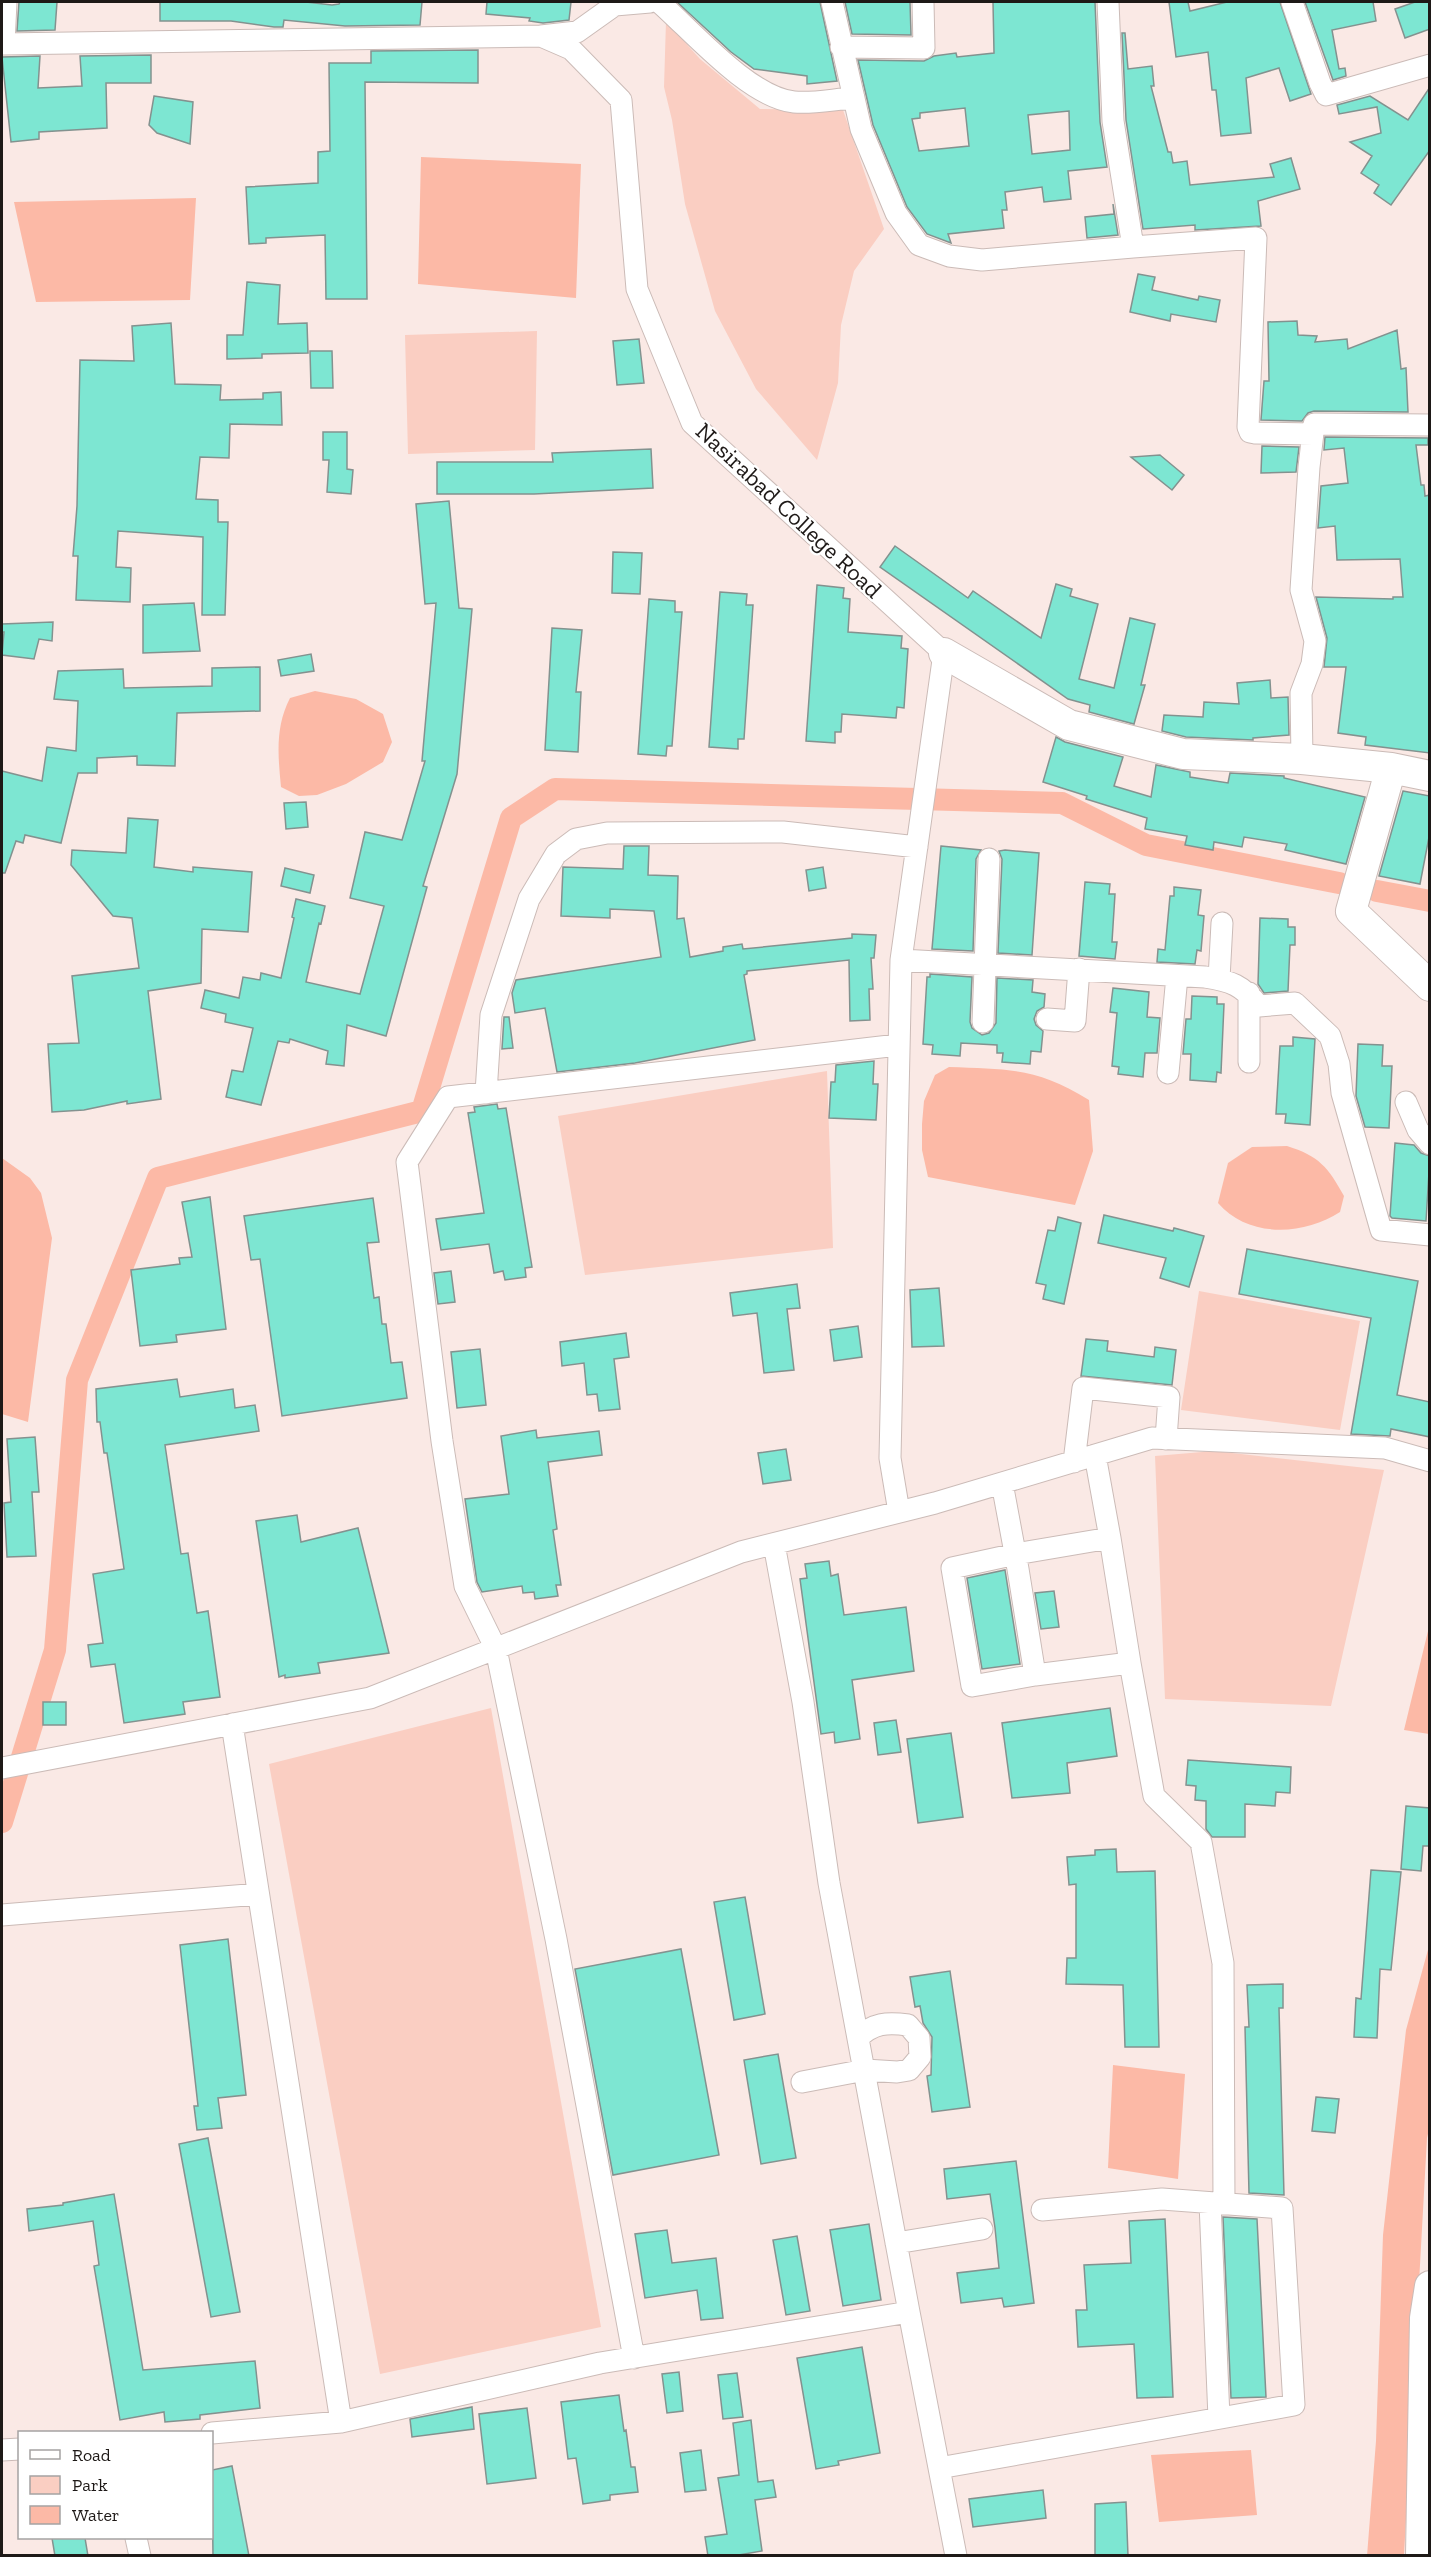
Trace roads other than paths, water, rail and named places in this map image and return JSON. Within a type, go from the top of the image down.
[{"type":"street","points":[[6,2],[3,44],[541,36],[577,32],[615,5],[650,2]]},
{"type":"street","points":[[659,2],[731,69],[756,87],[793,102],[854,98]]},
{"type":"street","points":[[831,2],[861,129],[896,213],[919,245],[949,256],[982,260],[1256,238],[1248,427],[1250,432],[1255,434],[1313,434]]},
{"type":"street","points":[[841,46],[924,48],[923,2]]},
{"type":"street","points":[[1108,2],[1113,121],[1133,248]]},
{"type":"street","points":[[1292,2],[1326,95],[1430,66]]},
{"type":"street","name":"Nasirabad College Road","points":[[541,36],[571,49],[621,100],[637,289],[692,423],[944,653]]},
{"type":"street","points":[[1302,759],[1301,693],[1312,664],[1315,641],[1301,590],[1309,467],[1316,423],[1430,425]]},
{"type":"street","points":[[899,1512],[890,1458],[901,960],[944,653],[1069,726],[1183,754],[1302,759],[1391,768],[1430,776]]},
{"type":"street","points":[[1391,768],[1351,911],[1430,986]]},
{"type":"street","points":[[486,1093],[491,1015],[529,899],[556,854],[576,839],[607,833],[783,832],[917,847]]},
{"type":"street","points":[[983,1022],[989,859]]},
{"type":"street","points":[[1219,979],[1222,923]]},
{"type":"street","points":[[901,960],[985,963],[1219,979],[1231,981],[1249,993],[1259,1006],[1295,1003],[1330,1036],[1339,1064],[1342,1093],[1381,1230],[1430,1235]]},
{"type":"street","points":[[1047,1019],[1075,1021],[1079,969]]},
{"type":"street","points":[[1168,1073],[1177,976]]},
{"type":"street","points":[[1249,993],[1249,1062]]},
{"type":"street","points":[[634,2358],[556,1939],[496,1649],[465,1586],[442,1441],[407,1162],[448,1097],[898,1045]]},
{"type":"street","points":[[1406,1102],[1418,1130],[1430,1144]]},
{"type":"street","points":[[1074,1462],[1083,1388],[1169,1397],[1166,1439]]},
{"type":"street","points":[[2,1768],[370,1698],[741,1552],[899,1512],[1152,1438],[1385,1448],[1430,1461]]},
{"type":"street","points":[[1095,1455],[1154,1796],[1201,1842],[1223,1963],[1217,2203],[1219,2418]]},
{"type":"street","points":[[1002,1483],[1035,1675]]},
{"type":"street","points":[[1110,1538],[1016,1554],[952,1568],[972,1686],[1035,1675],[1130,1663]]},
{"type":"street","points":[[774,1544],[803,1702],[829,1883],[956,2556]]},
{"type":"street","points":[[232,1724],[341,2422]]},
{"type":"street","points":[[2,1915],[258,1894]]},
{"type":"street","points":[[802,2082],[865,2070],[897,2072],[909,2070],[920,2056],[919,2038],[908,2025],[881,2023],[868,2029],[858,2038]]},
{"type":"street","points":[[939,2468],[1294,2405],[1282,2208],[1162,2199],[1042,2210]]},
{"type":"street","points":[[896,2243],[982,2229]]},
{"type":"street","points":[[1421,2556],[1426,2434],[1425,2318],[1430,2286]]},
{"type":"street","points":[[213,2433],[341,2422],[634,2358],[909,2312]]},
{"type":"street","points":[[2,2450],[18,2449]]},
{"type":"street","points":[[136,2539],[140,2556]]},
{"type":"water","points":[[421,157],[581,164],[576,298],[418,284]]},
{"type":"water","points":[[196,198],[190,300],[36,302],[14,202]]},
{"type":"water","points":[[315,691],[356,699],[383,714],[392,742],[383,762],[346,784],[317,795],[299,796],[281,787],[280,731],[290,698]]},
{"type":"water","points":[[949,1067],[1022,1072],[1071,1089],[1089,1100],[1093,1151],[1075,1205],[928,1177],[922,1150],[924,1101],[935,1075]]},
{"type":"water","points":[[1287,1146],[1315,1159],[1333,1177],[1344,1196],[1340,1212],[1310,1226],[1276,1230],[1245,1223],[1218,1203],[1228,1163],[1252,1147]]},
{"type":"water","points":[[2,1158],[30,1178],[41,1193],[52,1238],[28,1422],[2,1414]]},
{"type":"water","points":[[1429,1627],[1430,1734],[1404,1730]]},
{"type":"water","points":[[1429,1946],[1430,2125],[1427,2138],[1404,2555],[1367,2556],[1376,2441],[1383,2235],[1406,2030]]},
{"type":"water","points":[[1113,2065],[1185,2074],[1178,2179],[1108,2168]]},
{"type":"water","points":[[1251,2450],[1257,2515],[1159,2522],[1151,2455]]},
{"type":"waterway","points":[[2,1822],[55,1650],[77,1380],[158,1178],[422,1111],[511,818],[555,789],[1062,803],[1146,845],[1339,883]]},
{"type":"waterway","points":[[1377,891],[1430,901]]}]
